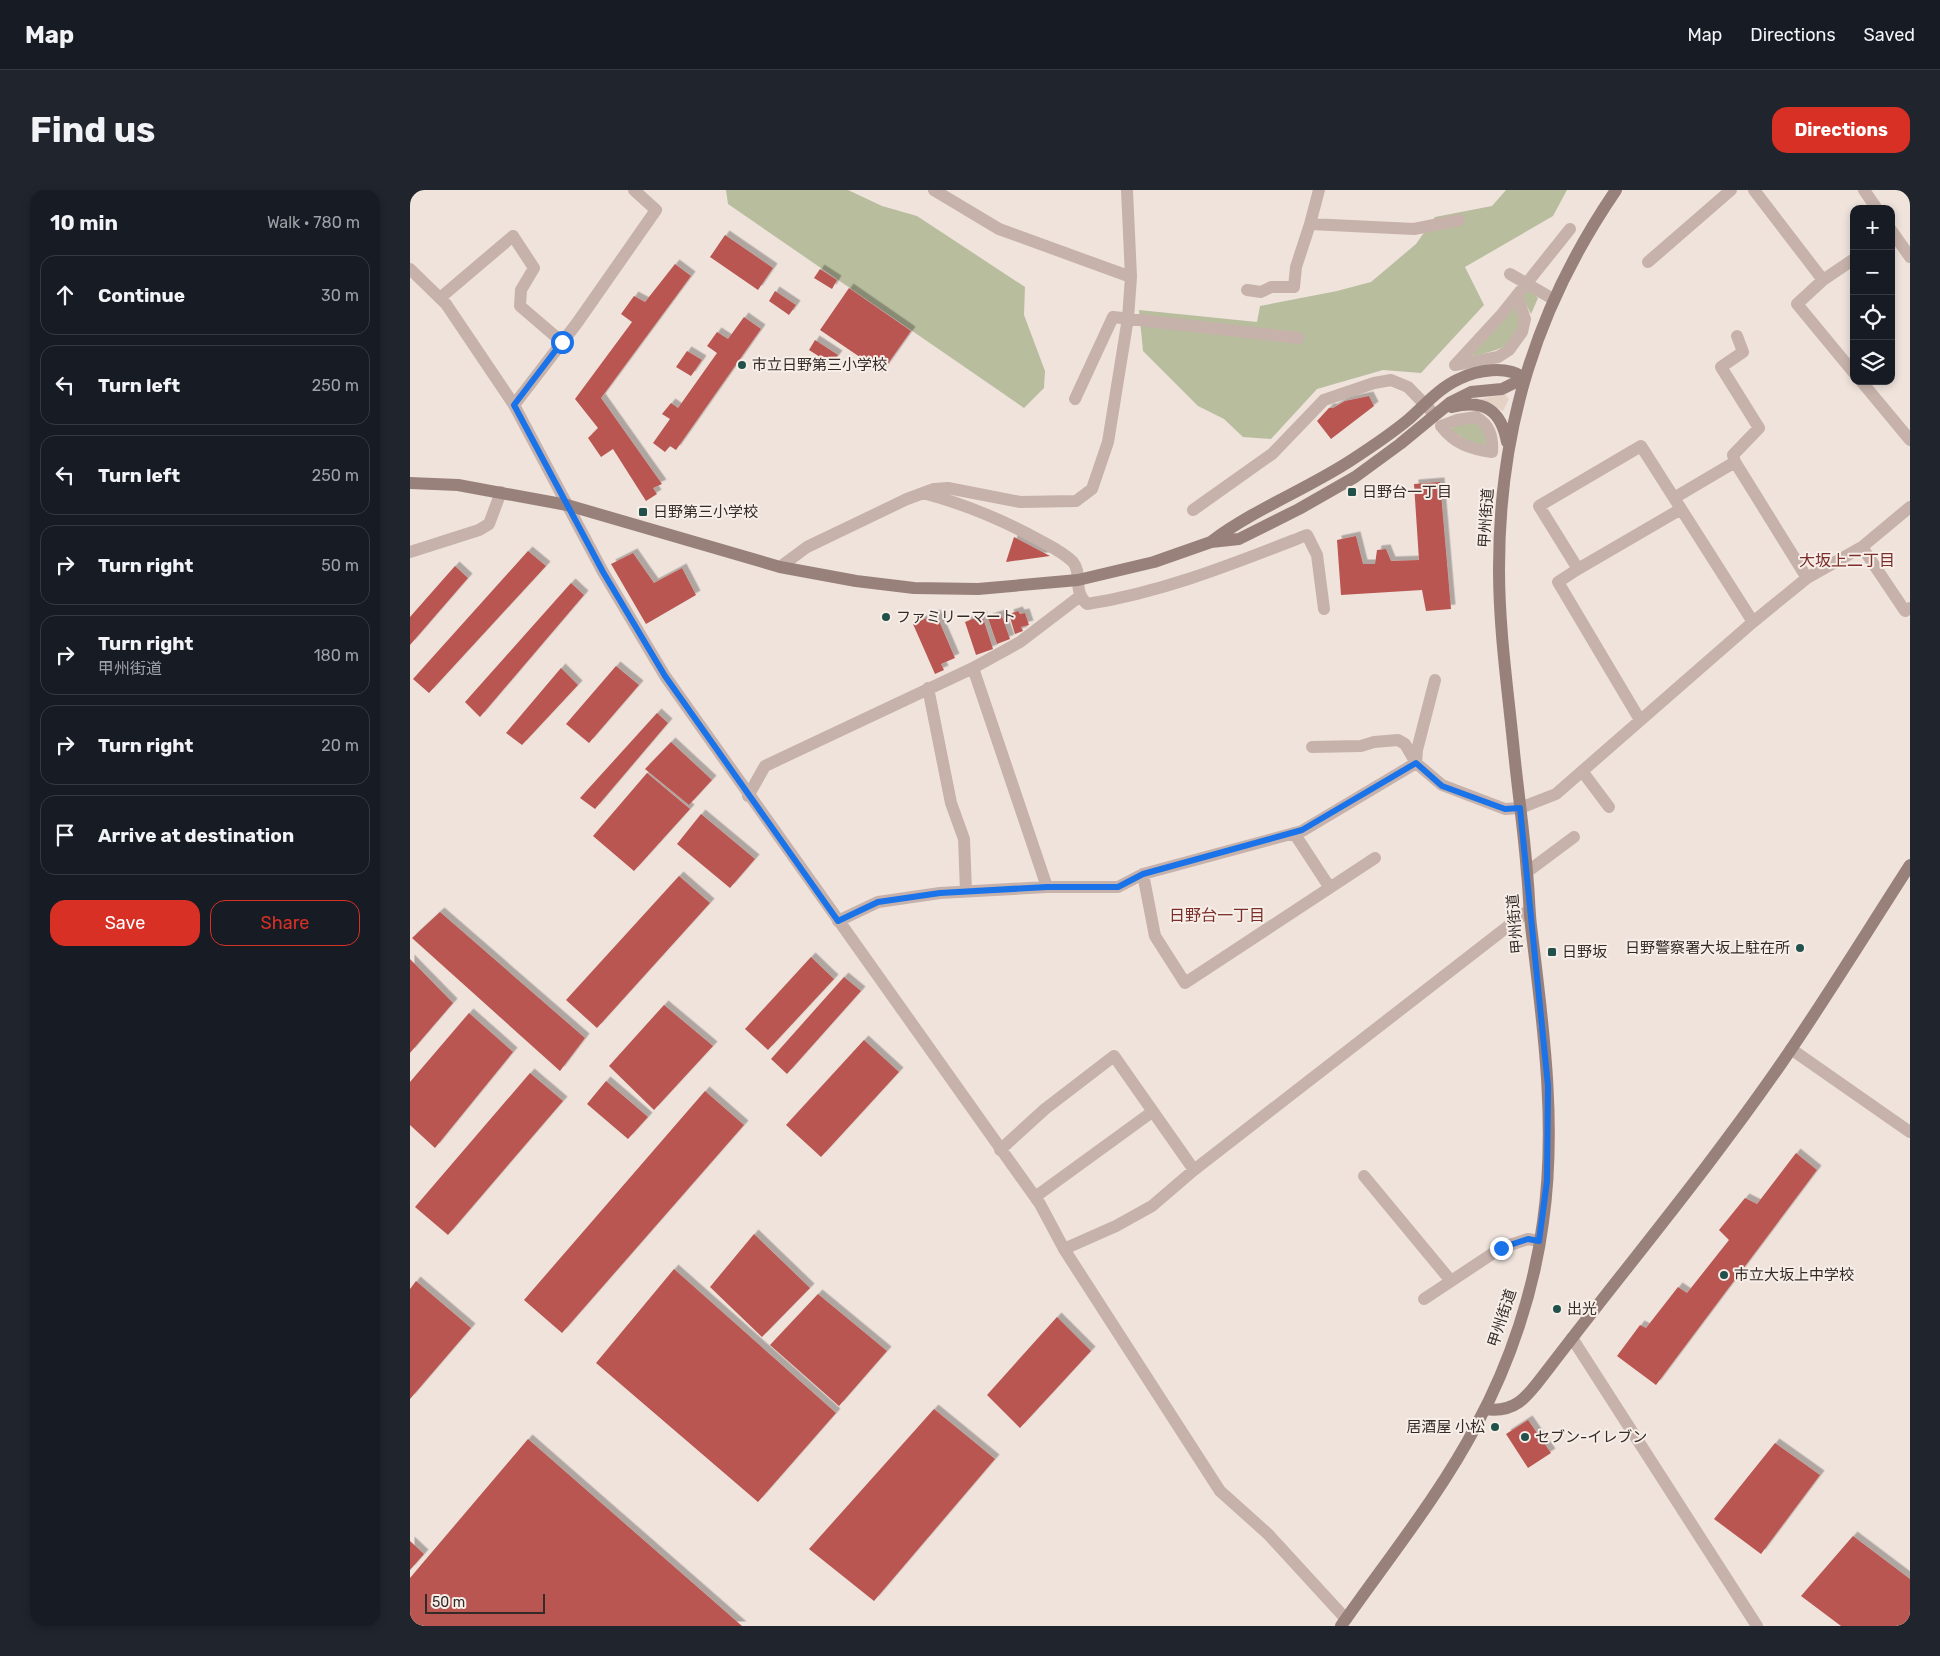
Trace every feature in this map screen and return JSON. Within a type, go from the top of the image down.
[{"type":"street","points":[[514,405],[562,342],[656,210],[634,190]]},
{"type":"street","points":[[934,190],[999,229],[1131,277]]},
{"type":"street","points":[[780,567],[807,547],[921,493],[948,488],[1020,502],[1048,502],[1076,501],[1092,489],[1108,442],[1128,318],[1131,277],[1130,216],[1127,190]]},
{"type":"street","points":[[1247,290],[1261,292],[1271,287],[1294,287],[1296,266],[1310,224],[1318,190]]},
{"type":"street","name":"甲州街道","points":[[1343,1622],[1448,1472],[1485,1409],[1496,1386],[1519,1322],[1539,1241],[1547,1181],[1548,1086],[1500,606],[1500,534],[1508,447],[1524,378],[1553,299],[1572,259],[1616,190]]},
{"type":"street","points":[[1648,262],[1731,190]]},
{"type":"street","points":[[1754,190],[1823,280]]},
{"type":"street","points":[[1864,190],[1874,205]]},
{"type":"street","points":[[1310,224],[1414,229],[1459,220]]},
{"type":"street","points":[[1517,295],[1526,319],[1522,332],[1509,350],[1498,357],[1455,365],[1502,314],[1526,283],[1570,229]]},
{"type":"street","points":[[440,298],[513,236],[534,268],[521,290],[520,306],[562,342]]},
{"type":"street","points":[[1895,236],[1910,257]]},
{"type":"street","points":[[1850,262],[1823,280],[1797,304],[1850,367]]},
{"type":"street","points":[[410,269],[440,298],[514,405],[603,572],[665,676],[748,796],[1035,1197],[1064,1249],[1220,1491],[1268,1534],[1343,1622]]},
{"type":"street","points":[[1510,274],[1553,299]]},
{"type":"street","points":[[1075,399],[1113,317],[1298,338]]},
{"type":"street","points":[[1737,336],[1743,352],[1721,367],[1759,428],[1733,454],[1735,462],[1807,578]]},
{"type":"street","points":[[1211,542],[1236,524],[1295,494],[1350,461],[1406,421],[1445,387],[1466,376],[1506,370],[1524,378],[1502,389],[1471,392],[1451,402],[1438,421]]},
{"type":"street","points":[[1193,510],[1272,454],[1324,400],[1374,383],[1391,380],[1408,387],[1426,404],[1438,421]]},
{"type":"street","points":[[1864,385],[1910,440]]},
{"type":"street","points":[[410,483],[458,485],[568,505],[780,567],[856,581],[914,588],[978,588],[1078,580],[1154,562],[1211,542],[1239,539],[1299,509],[1355,477],[1461,405],[1468,404],[1483,407],[1497,414],[1504,428],[1508,447]]},
{"type":"street","points":[[1578,569],[1539,506],[1641,446],[1753,622]]},
{"type":"street","points":[[1674,498],[1735,462]]},
{"type":"street","points":[[410,552],[479,530],[489,524],[501,492]]},
{"type":"street","points":[[921,493],[961,503],[1025,532],[1064,554],[1075,564],[1079,597],[1087,604],[1162,588],[1232,565],[1306,534],[1317,555],[1324,609]]},
{"type":"street","points":[[1312,747],[1361,746],[1374,742],[1398,740],[1405,744],[1416,763],[1442,786],[1505,809],[1520,808],[1556,794],[1753,622],[1807,578],[1862,547],[1910,507]]},
{"type":"street","points":[[1640,720],[1558,582],[1681,509]]},
{"type":"street","points":[[1862,547],[1905,611],[1910,608]]},
{"type":"street","points":[[748,796],[765,766],[973,668],[1020,642],[1079,597]]},
{"type":"street","points":[[973,668],[1047,887]]},
{"type":"street","points":[[1416,763],[1417,750],[1435,680]]},
{"type":"street","points":[[928,688],[951,803],[964,839],[966,891]]},
{"type":"street","points":[[838,921],[878,902],[966,891],[1047,887],[1118,887],[1143,874],[1294,833],[1416,763]]},
{"type":"street","points":[[1582,771],[1609,807]]},
{"type":"street","points":[[1294,833],[1330,888]]},
{"type":"street","points":[[1527,872],[1574,837]]},
{"type":"street","points":[[1143,874],[1155,936],[1186,983],[1375,858]]},
{"type":"street","points":[[1485,1409],[1508,1408],[1523,1400],[1572,1338],[1727,1137],[1791,1049],[1852,958],[1910,865]]},
{"type":"street","points":[[1064,1249],[1116,1226],[1152,1206],[1194,1170],[1529,910]]},
{"type":"street","points":[[1791,1049],[1910,1132]]},
{"type":"street","points":[[1000,1150],[1045,1109],[1114,1056],[1194,1170]]},
{"type":"street","points":[[1035,1197],[1152,1112]]},
{"type":"street","points":[[1364,1176],[1451,1281]]},
{"type":"street","points":[[1424,1299],[1501,1248],[1528,1239],[1539,1241]]},
{"type":"street","points":[[1572,1338],[1757,1626]]},
{"type":"green space","points":[[726,190],[848,190],[882,206],[917,216],[1025,287],[1024,315],[1045,371],[1044,388],[1024,408],[728,204]]},
{"type":"green space","points":[[1506,190],[1567,190],[1553,216],[1465,267],[1484,305],[1421,373],[1383,370],[1317,389],[1271,439],[1243,437],[1224,419],[1198,406],[1143,351],[1139,310],[1257,322],[1260,306],[1337,291],[1371,282],[1416,244],[1435,217],[1492,206]]},
{"type":"green space","points":[[1529,289],[1538,298],[1531,314],[1522,296]]},
{"type":"green space","points":[[1516,304],[1519,317],[1518,327],[1515,336],[1510,342],[1493,351],[1471,356]]},
{"type":"green space","points":[[1475,421],[1487,433],[1486,445],[1472,444],[1450,429]]},
{"type":"shaded area","points":[[1505,394],[1509,399],[1503,411],[1480,399]]},
{"type":"building","points":[[725,235],[773,268],[758,290],[710,257]]},
{"type":"building","points":[[675,264],[691,276],[601,398],[662,484],[653,488],[657,494],[646,501],[613,449],[601,457],[588,438],[598,428],[575,399],[632,322],[621,314],[634,296],[645,302]]},
{"type":"building","points":[[820,269],[837,280],[832,289],[814,278]]},
{"type":"building","points":[[849,288],[911,331],[882,372],[820,330]]},
{"type":"building","points":[[775,291],[796,305],[789,315],[769,301]]},
{"type":"building","points":[[744,317],[761,329],[676,450],[670,446],[665,452],[653,443],[670,419],[662,414],[671,403],[678,408],[717,353],[707,346],[717,332],[728,339]]},
{"type":"building","points":[[815,340],[838,355],[831,364],[809,350]]},
{"type":"building","points":[[687,351],[702,360],[691,376],[676,367]]},
{"type":"building","points":[[1369,396],[1374,406],[1331,439],[1317,421],[1329,408],[1333,408],[1345,401]]},
{"type":"building","points":[[1440,482],[1451,609],[1426,611],[1422,590],[1341,595],[1337,540],[1356,536],[1363,564],[1375,564],[1377,550],[1386,549],[1391,561],[1419,560],[1414,484]]},
{"type":"building","points":[[1014,537],[1050,556],[1006,562]]},
{"type":"building","points":[[528,551],[546,566],[429,693],[413,679]]},
{"type":"building","points":[[633,553],[654,583],[682,568],[696,595],[646,624],[611,564]]},
{"type":"building","points":[[455,566],[468,578],[410,645],[410,617]]},
{"type":"building","points":[[571,583],[584,595],[480,717],[465,702]]},
{"type":"building","points":[[1018,611],[1020,614],[1025,613],[1029,625],[1021,627],[1023,631],[1015,634],[1009,614]]},
{"type":"building","points":[[936,614],[955,658],[941,664],[944,670],[935,674],[913,624]]},
{"type":"building","points":[[1001,614],[1010,639],[997,644],[988,618]]},
{"type":"building","points":[[982,615],[993,649],[976,655],[965,622]]},
{"type":"building","points":[[616,666],[639,685],[589,743],[566,724]]},
{"type":"building","points":[[561,668],[578,685],[522,745],[506,733]]},
{"type":"building","points":[[657,713],[668,723],[595,809],[580,798]]},
{"type":"building","points":[[671,742],[712,780],[689,805],[645,769]]},
{"type":"building","points":[[647,773],[690,809],[634,871],[593,836]]},
{"type":"building","points":[[701,814],[755,859],[730,888],[677,844]]},
{"type":"building","points":[[679,876],[710,903],[597,1028],[566,1000]]},
{"type":"building","points":[[440,912],[585,1038],[560,1071],[412,938]]},
{"type":"building","points":[[811,957],[834,979],[768,1050],[745,1029]]},
{"type":"building","points":[[410,959],[453,1003],[410,1053]]},
{"type":"building","points":[[844,977],[861,991],[787,1074],[771,1059]]},
{"type":"building","points":[[664,1005],[713,1046],[654,1110],[609,1066]]},
{"type":"building","points":[[469,1013],[513,1052],[435,1148],[410,1125],[410,1082]]},
{"type":"building","points":[[864,1040],[899,1072],[821,1157],[786,1125]]},
{"type":"building","points":[[530,1073],[563,1101],[448,1235],[415,1207]]},
{"type":"building","points":[[606,1081],[648,1117],[628,1139],[587,1104]]},
{"type":"building","points":[[705,1091],[744,1125],[562,1333],[524,1300]]},
{"type":"building","points":[[1796,1153],[1817,1170],[1656,1385],[1617,1356],[1640,1325],[1646,1328],[1678,1287],[1687,1293],[1729,1240],[1719,1230],[1745,1198],[1757,1204]]},
{"type":"building","points":[[754,1234],[810,1288],[762,1337],[710,1287]]},
{"type":"building","points":[[674,1269],[836,1413],[758,1502],[596,1363]]},
{"type":"building","points":[[416,1281],[471,1328],[410,1399],[410,1289]]},
{"type":"building","points":[[818,1294],[887,1351],[839,1406],[770,1345]]},
{"type":"building","points":[[1057,1317],[1091,1351],[1020,1428],[987,1395]]},
{"type":"building","points":[[934,1409],[995,1459],[874,1601],[809,1549]]},
{"type":"building","points":[[1528,1420],[1551,1453],[1528,1468],[1506,1434]]},
{"type":"building","points":[[528,1439],[742,1626],[410,1626],[410,1578]]},
{"type":"building","points":[[1775,1443],[1820,1475],[1761,1554],[1714,1519]]},
{"type":"building","points":[[1853,1536],[1910,1579],[1910,1626],[1841,1626],[1801,1596]]},
{"type":"building","points":[[410,1541],[424,1554],[410,1570]]},
{"type":"place","name":"市立日野第三小学校","points":[[742,365]]},
{"type":"place","name":"日野台一丁目","points":[[1352,492]]},
{"type":"place","name":"日野第三小学校","points":[[643,512]]},
{"type":"place","name":"ファミリーマート","points":[[886,617]]},
{"type":"place","name":"日野警察署大坂上駐在所","points":[[1800,948]]},
{"type":"place","name":"日野坂","points":[[1552,952]]},
{"type":"place","name":"市立大坂上中学校","points":[[1724,1275]]},
{"type":"place","name":"出光","points":[[1557,1309]]},
{"type":"place","name":"居酒屋 小松","points":[[1495,1427]]},
{"type":"place","name":"セブン-イレブン","points":[[1525,1437]]},
{"type":"district","name":"大坂上二丁目","points":[[1847,560]]},
{"type":"district","name":"日野台一丁目","points":[[1217,915]]},
{"type":"route","points":[[562,342],[514,405],[603,572],[665,676],[838,921],[878,902],[940,893],[1047,887],[1118,887],[1143,874],[1302,830],[1416,763],[1442,786],[1505,809],[1520,808],[1548,1086],[1547,1181],[1543,1223],[1539,1241],[1528,1239],[1501,1248]]}]
